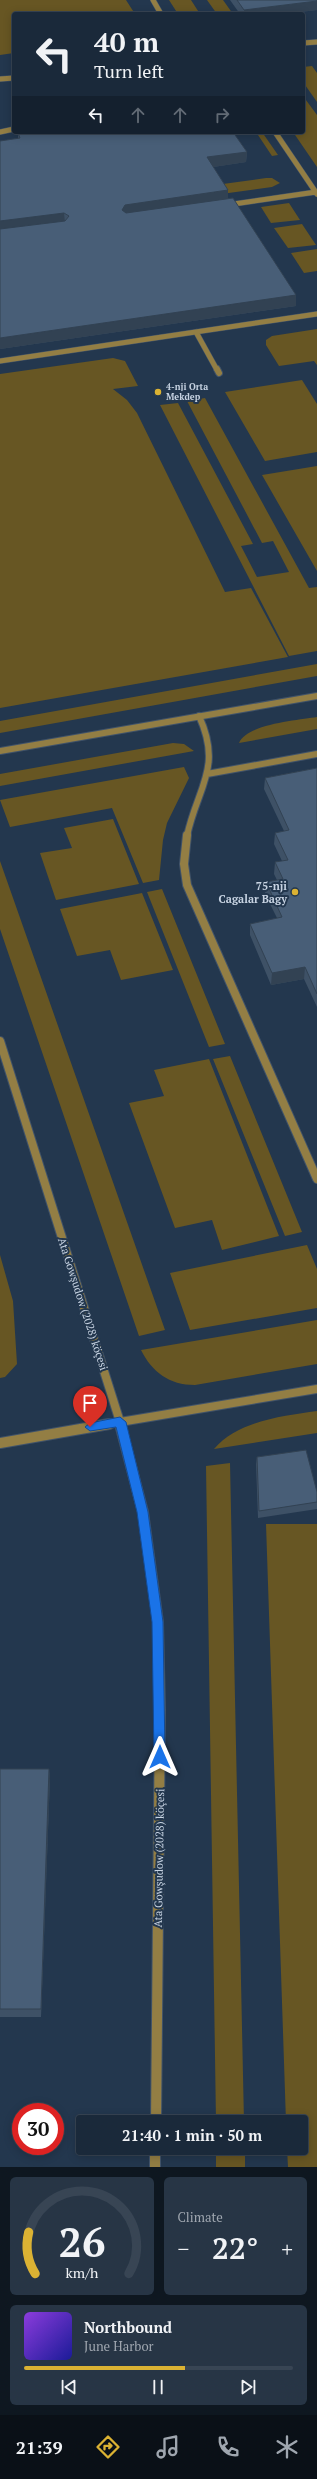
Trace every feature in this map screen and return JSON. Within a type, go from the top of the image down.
[{"type":"street","points":[[153,0],[160,12]]},
{"type":"street","points":[[305,43],[317,42]]},
{"type":"street","points":[[0,79],[12,78]]},
{"type":"street","points":[[0,132],[12,129]]},
{"type":"street","points":[[221,206],[316,193],[276,134]]},
{"type":"street","points":[[0,361],[317,314]]},
{"type":"street","points":[[196,332],[219,373]]},
{"type":"street","points":[[0,751],[317,696]]},
{"type":"street","points":[[200,716],[210,750],[207,774],[187,829],[183,850],[183,868],[187,885],[317,1179]]},
{"type":"street","points":[[207,774],[317,754]]},
{"type":"street","name":"Ata Gowşudow (2028) köçesi","points":[[0,1041],[120,1422],[143,1512],[158,1622],[160,1710],[156,2115]]},
{"type":"street","points":[[0,1443],[317,1389]]},
{"type":"street","points":[[155,2155],[155,2167]]},
{"type":"shaded area","points":[[0,0],[126,0],[134,12],[12,12],[12,53],[0,55]]},
{"type":"shaded area","points":[[169,0],[191,0],[199,12],[177,12]]},
{"type":"shaded area","points":[[207,0],[223,0],[232,12],[216,12]]},
{"type":"shaded area","points":[[312,66],[317,73],[317,102],[305,85],[305,67]]},
{"type":"shaded area","points":[[305,99],[317,115],[317,167],[294,134],[305,134]]},
{"type":"shaded area","points":[[257,134],[263,134],[278,155],[272,156]]},
{"type":"shaded area","points":[[272,178],[280,183],[272,187],[192,198],[186,189]]},
{"type":"shaded area","points":[[289,203],[300,220],[271,223],[261,207]]},
{"type":"shaded area","points":[[302,224],[316,245],[288,248],[274,228]]},
{"type":"shaded area","points":[[317,249],[317,271],[304,273],[291,253]]},
{"type":"shaded area","points":[[317,329],[317,365],[314,361],[279,366],[266,345],[266,340],[272,336]]},
{"type":"shaded area","points":[[113,358],[125,361],[138,386],[113,389],[127,400],[137,413],[225,592],[251,588],[288,657],[0,708],[0,374]]},
{"type":"shaded area","points":[[302,380],[317,404],[317,452],[265,461],[225,392]]},
{"type":"shaded area","points":[[205,398],[309,588],[317,587],[317,651],[289,656],[160,405],[178,403],[253,544],[241,546],[257,577],[289,572],[273,541],[262,543],[187,401]]},
{"type":"shaded area","points":[[317,466],[317,571],[262,475]]},
{"type":"shaded area","points":[[317,664],[317,676],[0,733],[0,721]]},
{"type":"shaded area","points":[[317,717],[317,729],[239,743],[252,731],[262,727]]},
{"type":"shaded area","points":[[173,743],[184,744],[194,751],[0,786],[0,774]]},
{"type":"shaded area","points":[[184,767],[189,778],[167,823],[163,840],[159,880],[143,883],[112,808],[10,827],[0,800]]},
{"type":"shaded area","points":[[113,819],[139,884],[56,900],[40,853],[72,848],[64,828]]},
{"type":"shaded area","points":[[0,861],[165,1330],[139,1336],[0,929]]},
{"type":"shaded area","points":[[162,889],[225,1044],[209,1047],[147,892]]},
{"type":"shaded area","points":[[142,893],[173,970],[121,980],[110,950],[77,956],[60,909]]},
{"type":"shaded area","points":[[230,1056],[302,1232],[285,1236],[213,1059]]},
{"type":"shaded area","points":[[209,1059],[279,1236],[222,1250],[212,1220],[175,1228],[129,1103],[164,1096],[154,1070]]},
{"type":"shaded area","points":[[307,1245],[317,1269],[317,1308],[190,1330],[170,1273]]},
{"type":"shaded area","points":[[0,1255],[13,1301],[17,1364],[5,1377],[0,1378]]},
{"type":"shaded area","points":[[317,1320],[317,1364],[195,1385],[177,1383],[162,1376],[150,1365],[141,1350]]},
{"type":"shaded area","points":[[317,1411],[317,1433],[214,1449],[235,1432],[261,1421]]},
{"type":"shaded area","points":[[230,1463],[244,2115],[216,2115],[206,1466]]},
{"type":"shaded area","points":[[266,1524],[317,1524],[317,2167],[288,2167],[287,2155],[308,2155],[308,2115],[286,2115]]},
{"type":"shaded area","points":[[216,2155],[245,2155],[245,2167],[216,2167]]},
{"type":"building","points":[[237,0],[317,0],[317,1],[244,10]]},
{"type":"building","points":[[18,134],[234,134],[247,152],[207,157],[228,190],[125,205],[122,210],[126,213],[233,198],[296,295],[0,338],[0,229],[65,221],[69,216],[64,213],[0,221],[0,141],[20,138]]},
{"type":"building","name":"75-nji Cagalar Bagy","points":[[317,768],[317,994],[305,967],[272,973],[250,924],[282,917],[266,882],[283,879],[275,862],[288,860],[275,833],[289,830],[265,778]]},
{"type":"building","points":[[306,1450],[317,1492],[317,1502],[259,1511],[257,1457]]},
{"type":"building","points":[[0,1769],[49,1769],[41,2009],[0,2009]]},
{"type":"place","name":"4-nji Orta Mekdep","points":[[158,392]]},
{"type":"place","name":"75-nji Cagalar Bagy","points":[[295,892]]},
{"type":"route","points":[[90,1427],[120,1422],[143,1512],[158,1622],[160,1757]]}]
